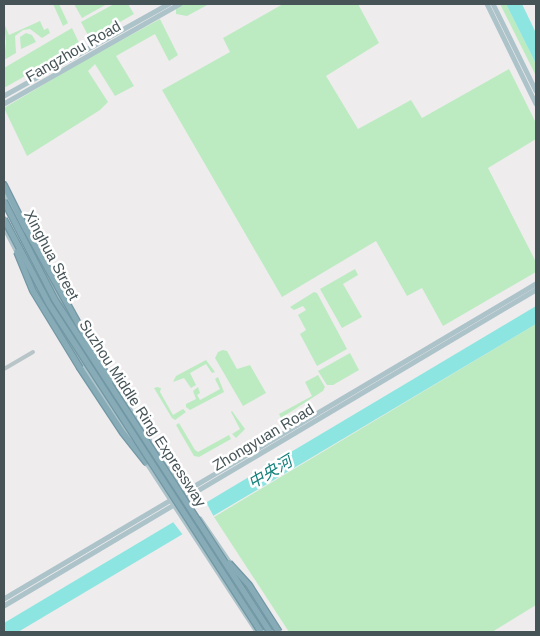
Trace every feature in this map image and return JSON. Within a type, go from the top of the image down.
[{"type":"highway","points":[[4,185],[27,231],[102,364],[119,399]]},
{"type":"highway","name":"Suzhou Middle Ring Expressway","points":[[4,201],[45,284],[270,632]]},
{"type":"highway","name":"Suzhou Middle Ring Expressway","points":[[4,219],[49,304],[261,632]]},
{"type":"highway","points":[[13,238],[22,268],[33,291],[80,368],[123,433],[146,462]]},
{"type":"highway","points":[[218,551],[249,585],[279,632]]},
{"type":"main road","name":"Fangzhou Road","points":[[4,96],[164,6],[180,4]]},
{"type":"main road","points":[[486,4],[536,104]]},
{"type":"main road","points":[[493,4],[536,91]]},
{"type":"main road","name":"Fangzhou Road","points":[[4,104],[164,6]]},
{"type":"main road","name":"Xinghua Street","points":[[4,191],[50,282],[185,495],[275,632]]},
{"type":"main road","name":"Xinghua Street","points":[[4,226],[35,289],[257,632]]},
{"type":"main road","name":"Zhongyuan Road","points":[[185,495],[536,284]]},
{"type":"main road","name":"Zhongyuan Road","points":[[4,599],[536,290]]},
{"type":"main road","name":"Zhongyuan Road","points":[[4,606],[173,502]]},
{"type":"street","points":[[4,368],[33,352]]},
{"type":"green space","points":[[53,4],[59,4],[68,23],[63,26]]},
{"type":"green space","points":[[74,4],[107,4],[82,18]]},
{"type":"green space","points":[[114,4],[128,4],[134,14],[90,39],[81,22]]},
{"type":"green space","points":[[184,4],[209,4],[187,16],[176,14],[176,8]]},
{"type":"green space","points":[[283,4],[358,4],[379,43],[326,76],[358,129],[411,100],[422,118],[509,69],[536,123],[536,139],[488,168],[536,262],[536,272],[443,326],[422,288],[407,296],[376,241],[282,297],[162,90],[230,52],[223,38]]},
{"type":"green space","points":[[500,4],[506,4],[536,64],[536,76]]},
{"type":"green space","points":[[160,19],[178,55],[169,61],[155,34],[116,56],[134,86],[115,96],[95,64],[88,71],[108,102],[100,110],[27,156],[4,108]]},
{"type":"green space","points":[[40,21],[44,30],[48,28],[50,33],[42,38],[30,29],[23,30],[15,36],[16,53],[4,60],[6,42],[4,23],[9,35]]},
{"type":"green space","points":[[72,28],[80,45],[4,88],[4,68]]},
{"type":"green space","points":[[26,33],[32,35],[36,42],[21,49],[20,37]]},
{"type":"green space","points":[[355,269],[358,275],[343,284],[362,317],[342,328],[320,289]]},
{"type":"green space","points":[[314,292],[317,293],[347,349],[317,366],[300,334],[306,330],[298,315],[306,310],[303,306],[294,310],[290,307]]},
{"type":"green space","points":[[536,324],[536,605],[492,632],[289,632],[214,517]]},
{"type":"green space","points":[[227,351],[237,369],[250,365],[266,393],[243,406],[215,358],[218,352]]},
{"type":"green space","points":[[350,353],[359,370],[333,385],[327,385],[318,371]]},
{"type":"green space","points":[[206,360],[215,372],[212,373],[206,364],[190,373],[196,385],[191,388],[184,378],[173,382],[176,376]]},
{"type":"green space","points":[[318,375],[325,387],[323,391],[281,418],[279,414],[312,396],[305,382]]},
{"type":"green space","points":[[218,377],[224,392],[190,410],[186,407],[186,404],[196,399],[193,391],[198,387],[200,393],[197,395],[200,400],[220,389],[215,379]]},
{"type":"green space","points":[[154,388],[161,388],[160,392],[173,415],[183,409],[186,412],[175,420],[172,418]]},
{"type":"green space","points":[[232,411],[245,429],[236,438],[232,434],[240,429]]},
{"type":"green space","points":[[179,423],[198,452],[229,435],[231,439],[199,457],[194,456],[176,425]]},
{"type":"water","points":[[506,4],[522,4],[536,33],[536,64]]},
{"type":"water","name":"中央河","points":[[536,306],[536,324],[18,632],[4,632],[4,623]]},
{"type":"pier","points":[[206,502],[214,517],[183,535],[173,522]]}]
